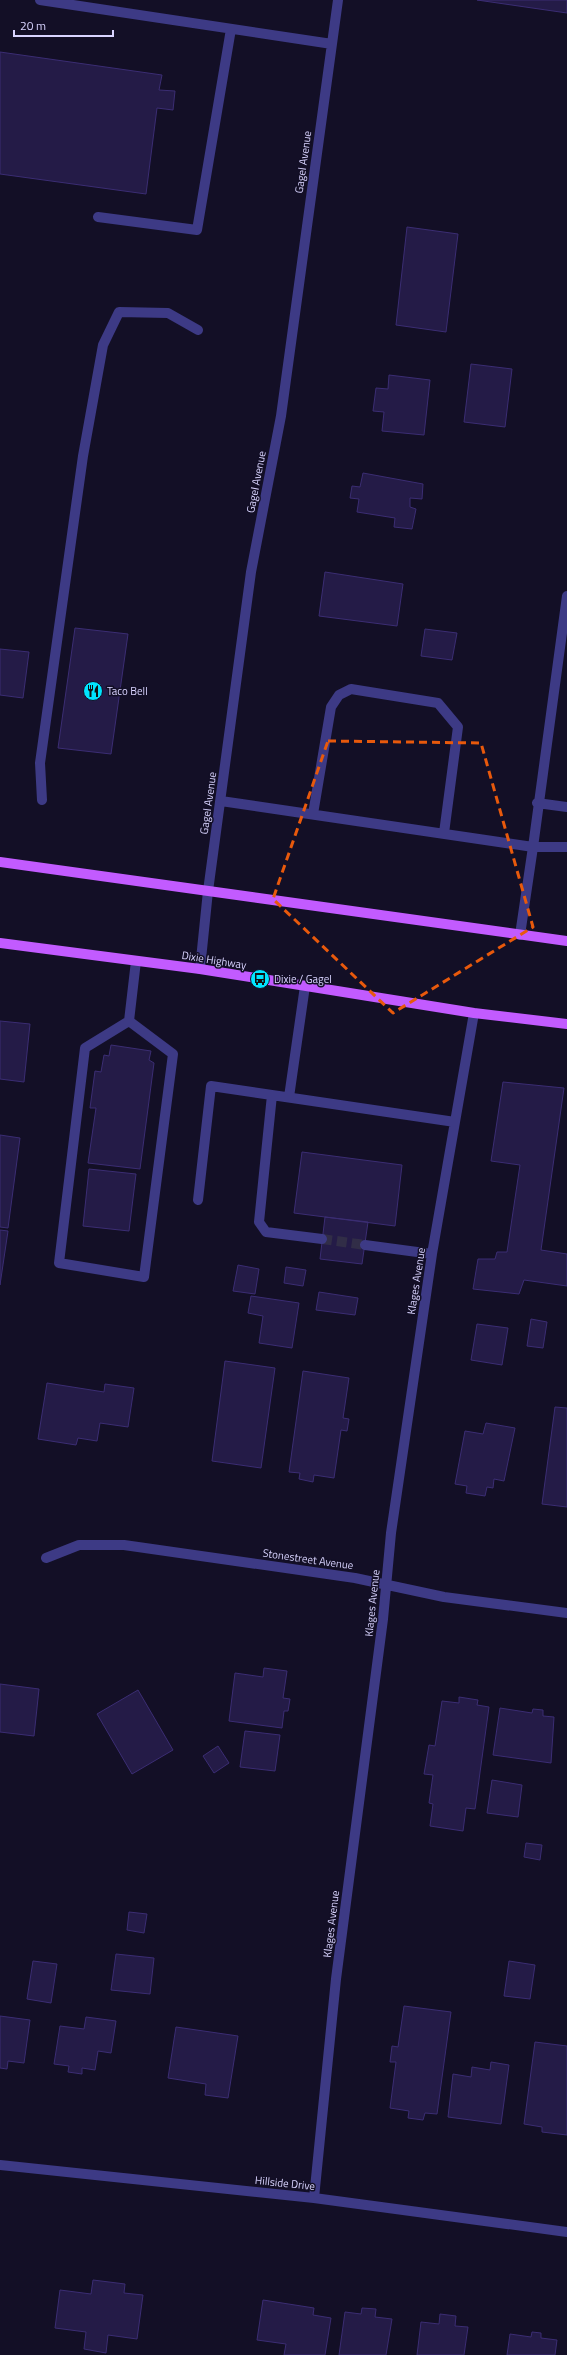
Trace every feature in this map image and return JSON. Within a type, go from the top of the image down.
[{"type":"main road","points":[[0,862],[567,941]]},
{"type":"main road","name":"Dixie Highway","points":[[0,942],[200,969],[474,1013],[567,1024]]},
{"type":"street","points":[[40,0],[332,44]]},
{"type":"street","name":"Gagel Avenue","points":[[200,969],[208,891],[251,572],[281,416],[338,0]]},
{"type":"street","points":[[98,217],[197,230],[231,29]]},
{"type":"street","points":[[42,800],[40,763],[83,456],[103,345],[119,312],[168,313],[198,330]]},
{"type":"street","points":[[520,935],[533,847],[537,803],[567,596]]},
{"type":"street","points":[[313,814],[331,707],[339,695],[351,689],[438,703],[458,727],[444,833]]},
{"type":"street","points":[[221,801],[533,847],[567,847]]},
{"type":"street","points":[[537,803],[567,807]]},
{"type":"street","points":[[129,1020],[136,961]]},
{"type":"street","points":[[288,1098],[305,986]]},
{"type":"street","name":"Klages Avenue","points":[[314,2198],[336,1979],[383,1619],[385,1585],[432,1254],[474,1013]]},
{"type":"street","points":[[129,1020],[173,1054],[144,1277],[59,1263],[85,1048],[129,1020]]},
{"type":"street","points":[[198,1200],[211,1086],[455,1122]]},
{"type":"street","points":[[272,1095],[259,1222],[266,1232],[322,1239]]},
{"type":"street","points":[[365,1245],[432,1254]]},
{"type":"street","name":"Stonestreet Avenue","points":[[46,1558],[79,1545],[124,1545],[355,1578],[444,1598],[567,1613]]},
{"type":"street","name":"Hillside Drive","points":[[0,2165],[314,2198],[567,2232]]},
{"type":"highlighted area","points":[[328,741],[481,743],[533,927],[393,1013],[273,899]]},
{"type":"building","points":[[477,0],[567,0],[567,13]]},
{"type":"building","points":[[0,52],[162,75],[159,90],[175,91],[173,110],[157,108],[146,194],[0,174]]},
{"type":"building","points":[[407,227],[458,234],[446,332],[396,325]]},
{"type":"building","points":[[471,364],[512,369],[505,427],[464,422]]},
{"type":"building","points":[[389,375],[430,380],[424,435],[382,431],[384,412],[373,411],[376,388],[388,389]]},
{"type":"building","points":[[363,473],[423,484],[422,499],[410,498],[410,507],[416,509],[412,529],[394,527],[395,518],[357,512],[359,499],[350,498],[352,486],[360,487]]},
{"type":"building","points":[[325,572],[403,584],[397,626],[319,616]]},
{"type":"building","name":"Taco Bell","points":[[75,628],[128,634],[111,754],[58,748]]},
{"type":"building","points":[[425,629],[457,633],[452,660],[421,656]]},
{"type":"building","points":[[0,649],[29,652],[23,698],[0,695]]},
{"type":"building","points":[[0,1021],[30,1024],[24,1082],[0,1079]]},
{"type":"building","points":[[111,1045],[151,1051],[149,1060],[154,1063],[140,1169],[88,1163],[96,1108],[90,1108],[95,1071],[101,1072],[104,1055],[109,1056]]},
{"type":"building","points":[[503,1082],[564,1088],[541,1250],[567,1254],[567,1286],[524,1280],[519,1294],[473,1289],[478,1259],[495,1259],[497,1252],[507,1252],[520,1165],[491,1161]]},
{"type":"building","points":[[0,1135],[20,1138],[8,1228],[0,1227]]},
{"type":"building","points":[[302,1152],[402,1165],[395,1226],[294,1213]]},
{"type":"building","points":[[89,1169],[136,1174],[129,1231],[83,1226]]},
{"type":"building","points":[[325,1217],[368,1222],[362,1264],[320,1259]]},
{"type":"building","points":[[0,1230],[8,1231],[0,1285]]},
{"type":"building","points":[[238,1265],[259,1269],[255,1294],[233,1291]]},
{"type":"building","points":[[286,1267],[306,1270],[303,1286],[284,1283]]},
{"type":"building","points":[[319,1292],[358,1298],[355,1315],[316,1310]]},
{"type":"building","points":[[251,1296],[299,1303],[292,1348],[259,1343],[263,1316],[248,1313]]},
{"type":"building","points":[[531,1319],[547,1322],[543,1348],[527,1346]]},
{"type":"building","points":[[477,1324],[508,1328],[502,1365],[471,1360]]},
{"type":"building","points":[[225,1361],[275,1368],[261,1468],[212,1461]]},
{"type":"building","points":[[303,1371],[349,1378],[343,1418],[349,1419],[347,1431],[341,1430],[334,1478],[314,1475],[313,1482],[299,1479],[300,1473],[289,1472]]},
{"type":"building","points":[[47,1383],[104,1392],[105,1384],[134,1388],[128,1427],[100,1423],[97,1441],[78,1438],[76,1445],[38,1439]]},
{"type":"building","points":[[555,1407],[567,1408],[567,1507],[542,1504]]},
{"type":"building","points":[[486,1423],[515,1428],[504,1481],[494,1479],[493,1488],[487,1487],[485,1496],[466,1493],[467,1486],[455,1484],[465,1431],[483,1434]]},
{"type":"building","points":[[264,1668],[287,1671],[283,1698],[290,1699],[288,1711],[284,1711],[282,1728],[229,1721],[235,1673],[263,1677]]},
{"type":"building","points":[[0,1684],[39,1689],[34,1736],[0,1732]]},
{"type":"building","points":[[138,1690],[173,1750],[132,1774],[97,1714]]},
{"type":"building","points":[[459,1697],[478,1700],[477,1705],[489,1707],[475,1809],[466,1808],[463,1831],[430,1826],[433,1804],[429,1803],[433,1775],[424,1774],[429,1745],[435,1746],[442,1701],[459,1703]]},
{"type":"building","points":[[500,1708],[532,1713],[533,1709],[543,1710],[543,1716],[554,1717],[551,1763],[493,1755]]},
{"type":"building","points":[[245,1731],[280,1735],[275,1771],[240,1767]]},
{"type":"building","points":[[218,1746],[229,1763],[214,1773],[203,1756]]},
{"type":"building","points":[[492,1780],[522,1785],[518,1817],[487,1813]]},
{"type":"building","points":[[526,1843],[542,1845],[540,1860],[524,1857]]},
{"type":"building","points":[[129,1912],[147,1914],[144,1933],[127,1930]]},
{"type":"building","points":[[116,1954],[154,1958],[150,1994],[111,1990]]},
{"type":"building","points":[[33,1961],[57,1964],[51,2003],[27,1999]]},
{"type":"building","points":[[509,1961],[535,1965],[530,1999],[504,1996]]},
{"type":"building","points":[[404,2006],[451,2012],[437,2114],[425,2113],[423,2120],[408,2118],[409,2111],[390,2108],[396,2062],[390,2062],[392,2046],[398,2047]]},
{"type":"building","points":[[0,2016],[30,2020],[24,2063],[8,2061],[7,2069],[0,2068]]},
{"type":"building","points":[[86,2017],[116,2021],[111,2053],[98,2051],[95,2070],[82,2068],[82,2074],[68,2072],[69,2066],[54,2064],[60,2026],[84,2029]]},
{"type":"building","points":[[176,2027],[238,2036],[228,2098],[205,2095],[206,2084],[168,2078]]},
{"type":"building","points":[[535,2042],[567,2046],[567,2135],[542,2132],[542,2127],[524,2124]]},
{"type":"building","points":[[491,2062],[509,2065],[501,2124],[448,2117],[453,2074],[471,2077],[472,2067],[490,2070]]},
{"type":"building","points":[[93,2280],[125,2284],[124,2293],[143,2295],[137,2339],[108,2335],[106,2353],[84,2349],[86,2332],[55,2328],[60,2290],[91,2294]]},
{"type":"building","points":[[263,2300],[314,2308],[313,2315],[331,2318],[325,2355],[284,2355],[286,2344],[257,2340]]},
{"type":"building","points":[[362,2308],[376,2309],[375,2317],[392,2319],[386,2355],[339,2355],[345,2312],[361,2314]]},
{"type":"building","points":[[440,2314],[456,2316],[455,2326],[468,2327],[464,2355],[417,2355],[421,2322],[439,2324]]},
{"type":"building","points":[[532,2332],[541,2333],[541,2338],[557,2340],[555,2355],[507,2355],[510,2334],[531,2337]]},
{"type":"tunnel","points":[[322,1239],[365,1245]]},
{"type":"place","name":"Taco Bell","points":[[93,691]]},
{"type":"place","name":"Dixie / Gagel","points":[[260,979]]}]
